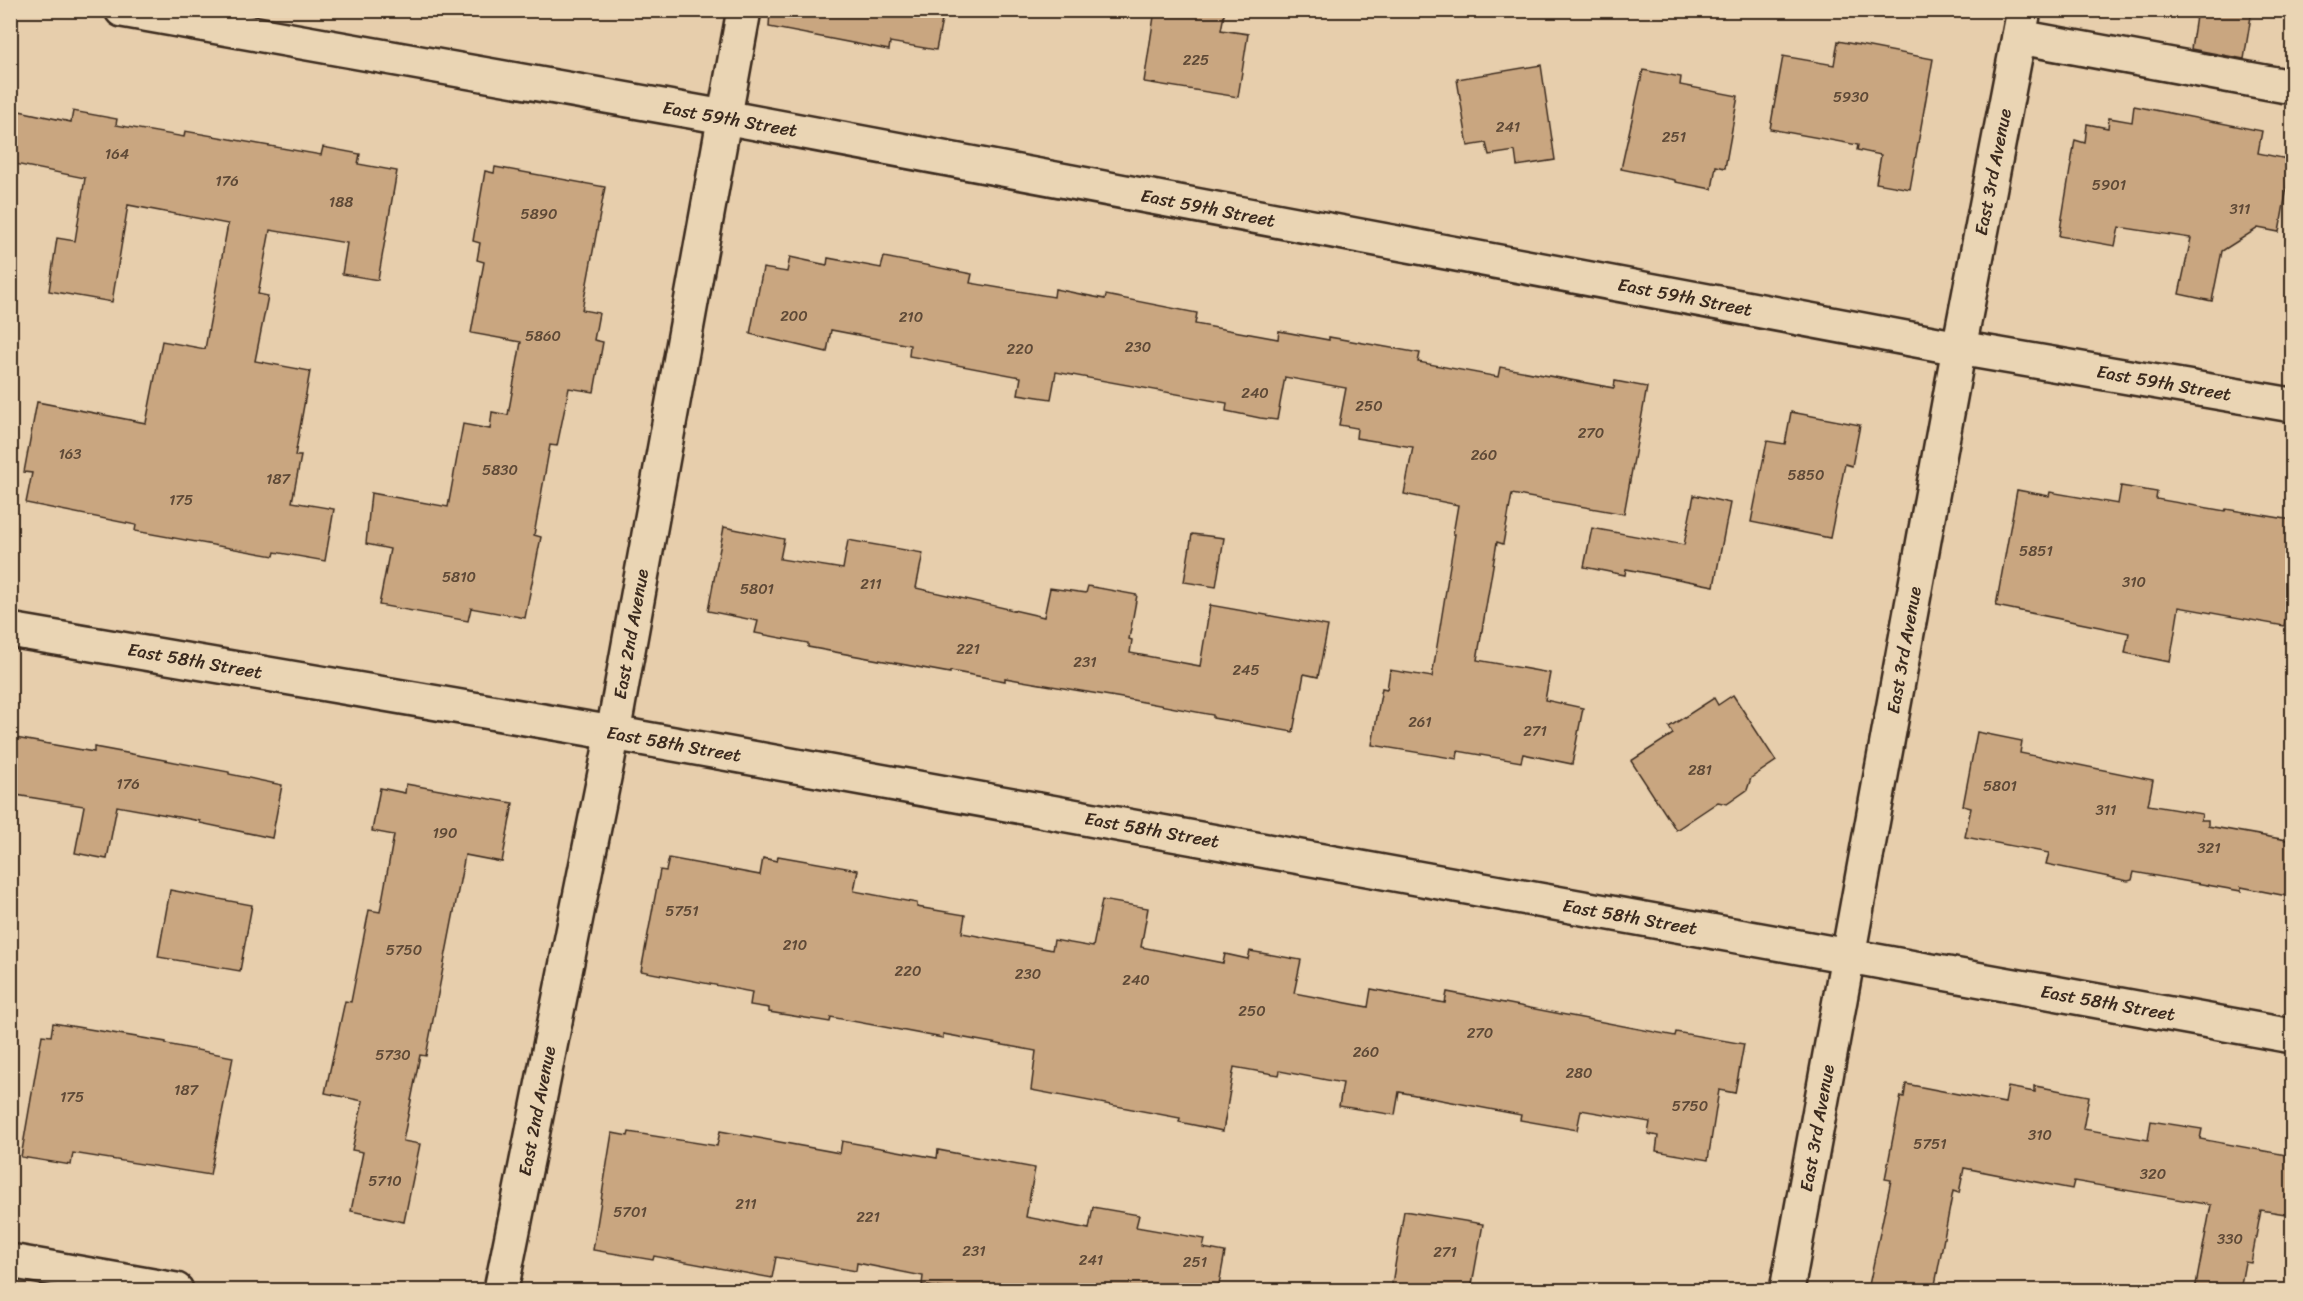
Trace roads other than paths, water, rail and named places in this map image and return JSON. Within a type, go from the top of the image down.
[{"type":"street","name":"East 59th Street","points":[[122,10],[724,117],[1959,348],[2292,405]]},
{"type":"street","name":"East 2nd Avenue","points":[[501,1290],[613,733],[744,10]]},
{"type":"street","points":[[2022,24],[2292,87]]},
{"type":"street","name":"East 3rd Avenue","points":[[1787,1290],[1959,348],[2022,24]]},
{"type":"street","name":"East 58th Street","points":[[10,630],[613,733],[2292,1036]]},
{"type":"street","points":[[10,1262],[176,1290]]}]
